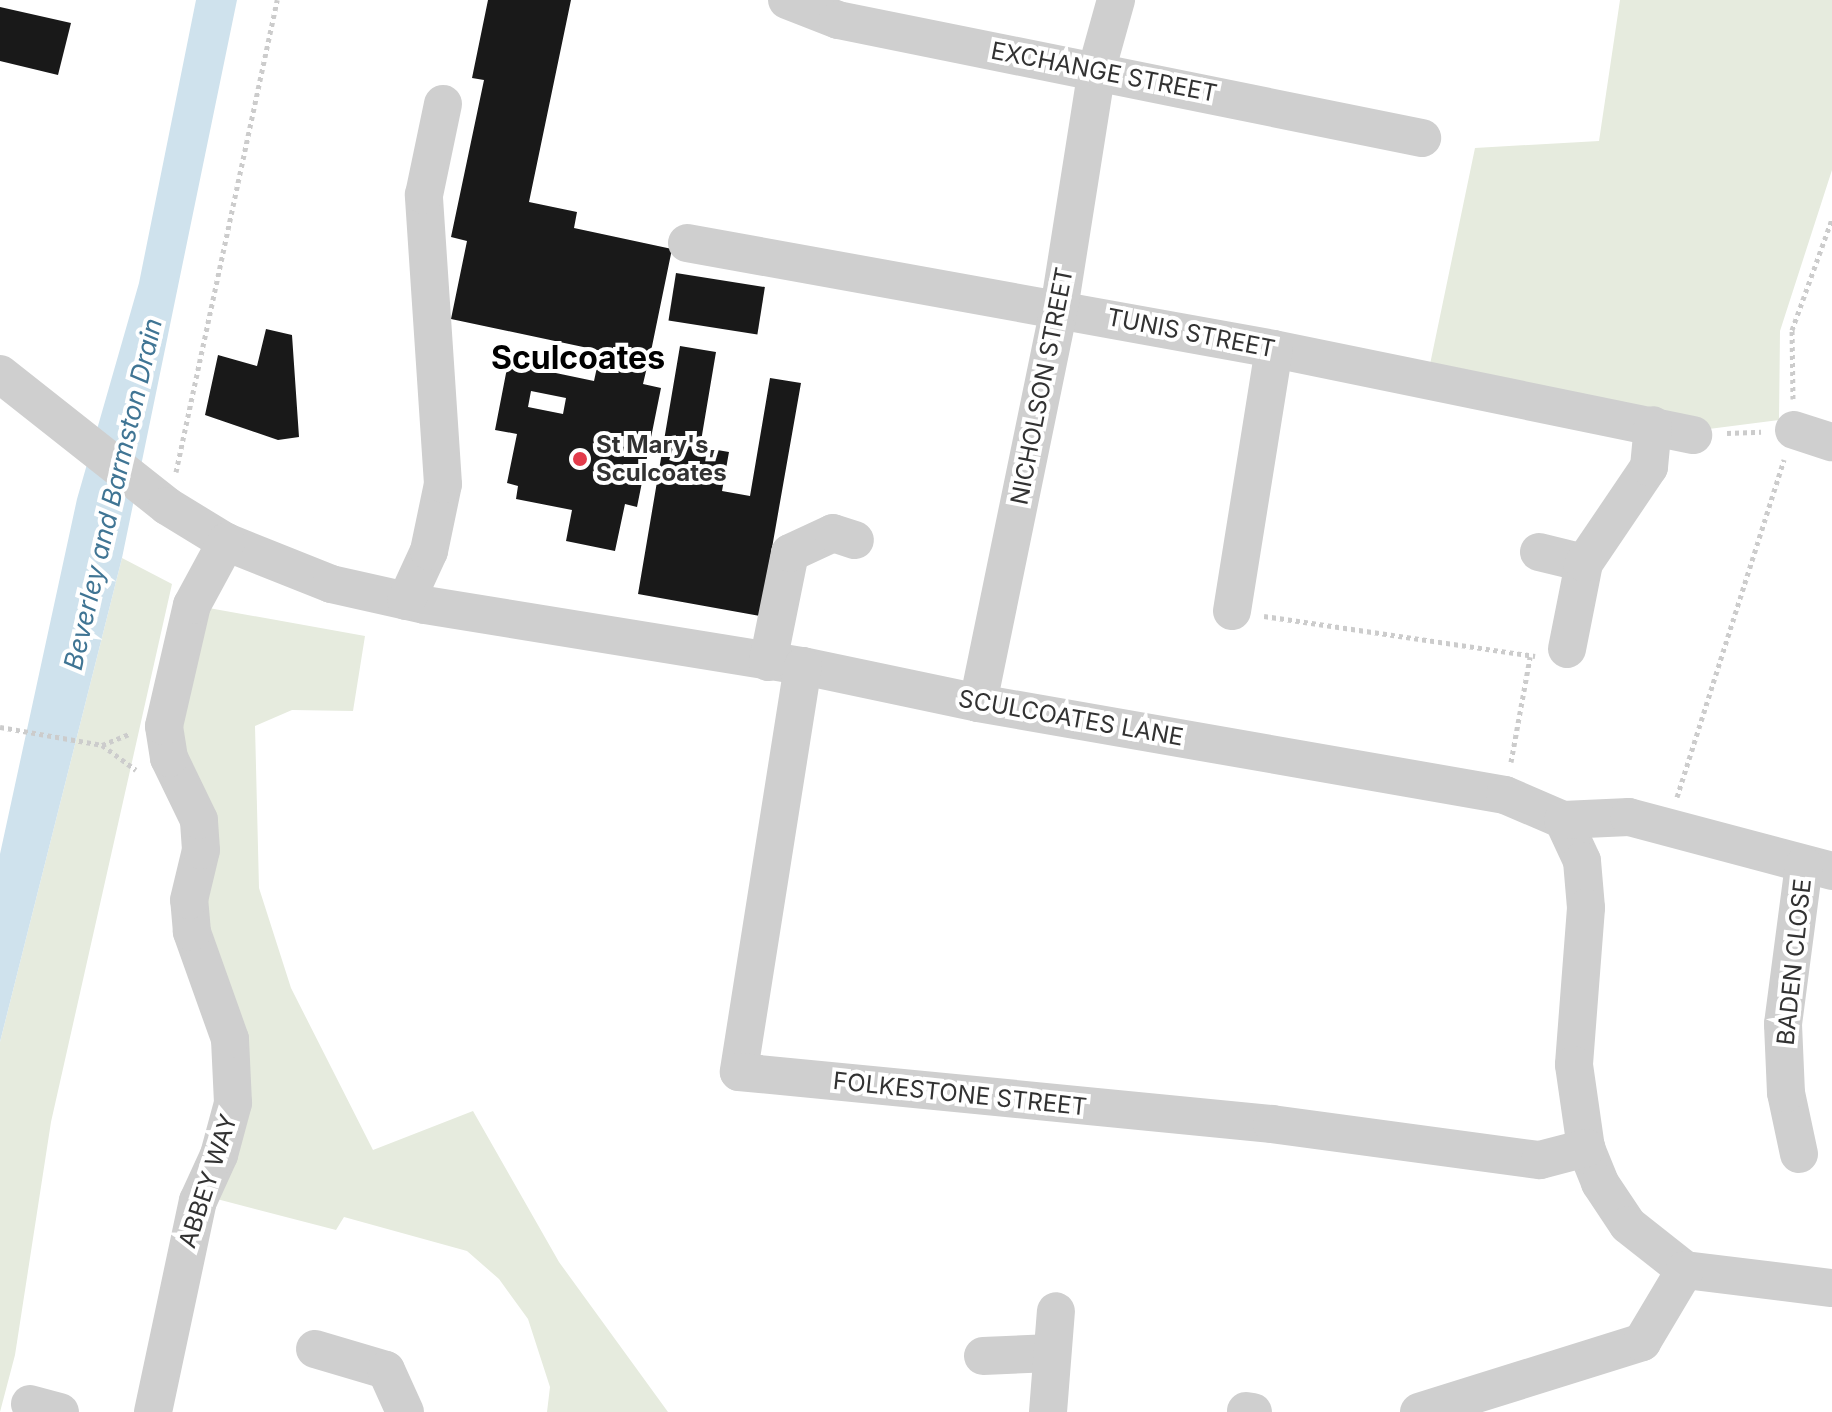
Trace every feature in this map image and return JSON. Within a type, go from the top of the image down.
[{"type":"street","name":"EXCHANGE STREET","points":[[787,0],[838,20],[1097,68],[1422,138]]},
{"type":"street","name":"NICHOLSON STREET","points":[[978,703],[1059,309],[1097,68],[1116,0]]},
{"type":"street","points":[[406,601],[429,551],[443,484],[424,195],[443,104]]},
{"type":"street","name":"TUNIS STREET","points":[[687,243],[1274,349],[1693,435]]},
{"type":"street","points":[[1232,611],[1274,349]]},
{"type":"street","name":"SCULCOATES LANE","points":[[0,374],[61,426],[154,497],[226,542],[331,584],[406,601],[786,664],[978,703],[1505,795],[1563,820]]},
{"type":"street","points":[[1567,649],[1584,563],[1649,467],[1653,425]]},
{"type":"street","points":[[1794,430],[1832,442]]},
{"type":"street","points":[[786,664],[790,553],[833,533],[855,540]]},
{"type":"street","name":"ABBEY WAY","points":[[153,1412],[198,1201],[219,1155],[233,1103],[230,1039],[192,932],[189,900],[201,850],[199,820],[169,758],[164,726],[192,605],[226,542]]},
{"type":"street","points":[[1539,552],[1584,563]]},
{"type":"street","name":"FOLKESTONE STREET","points":[[786,664],[739,1072],[1272,1124],[1540,1160],[1586,1148]]},
{"type":"street","points":[[1818,868],[1629,817],[1563,820],[1582,861],[1586,908],[1574,1065],[1586,1148],[1600,1183],[1628,1225],[1685,1270],[1832,1288]]},
{"type":"street","name":"BADEN CLOSE","points":[[1799,1154],[1786,1093],[1783,1024],[1818,868]]},
{"type":"street","points":[[1419,1412],[1642,1342],[1685,1270]]},
{"type":"street","points":[[1048,1412],[1056,1311]]},
{"type":"street","points":[[315,1349],[386,1370],[405,1412]]},
{"type":"street","points":[[983,1356],[1052,1353]]},
{"type":"path","points":[[154,497],[277,0]]},
{"type":"path","points":[[1668,827],[1794,430],[1792,330],[1832,219]]},
{"type":"path","points":[[1693,435],[1794,430]]},
{"type":"path","points":[[1232,611],[1530,657],[1505,795]]},
{"type":"path","points":[[1,727],[102,745]]},
{"type":"shaded area","points":[[1620,0],[1832,0],[1832,170],[1780,331],[1779,420],[1701,430],[1428,374],[1475,148],[1599,141]]},
{"type":"shaded area","points":[[122,558],[172,584],[51,1122],[15,1355],[0,1412],[0,1042]]},
{"type":"shaded area","points":[[192,605],[365,636],[353,711],[292,710],[255,726],[259,888],[291,988],[373,1150],[473,1111],[559,1262],[668,1412],[547,1412],[550,1387],[528,1319],[499,1279],[467,1251],[344,1217],[336,1230],[213,1198],[246,1070],[205,967],[175,769]]},
{"type":"water","name":"Beverley and Barmston Drain","points":[[196,0],[237,0],[122,558],[0,1042],[0,854],[77,499],[139,283]]},
{"type":"building","points":[[488,0],[571,0],[529,202],[577,212],[574,228],[672,249],[649,361],[451,319],[467,241],[451,237],[484,80],[472,78]]},
{"type":"building","points":[[0,7],[71,23],[58,75],[0,61]]},
{"type":"building","points":[[676,273],[765,287],[757,334],[668,320]]},
{"type":"building","points":[[266,329],[292,335],[299,437],[278,440],[205,415],[218,355],[257,366]]},
{"type":"building","points":[[680,346],[716,352],[700,447],[729,452],[722,491],[750,496],[770,378],[801,383],[760,616],[638,594]]},
{"type":"building","name":"St Mary's, Sculcoates","points":[[599,358],[647,367],[643,384],[661,388],[637,507],[625,504],[615,551],[566,541],[572,510],[516,499],[518,486],[507,483],[517,434],[495,430],[508,363],[594,381]],"holes":[[[531,391],[566,398],[563,414],[528,407]]]},
{"type":"place","name":"St Mary's, Sculcoates","points":[[580,459]]},
{"type":"district","name":"Sculcoates","points":[[578,358]]}]
